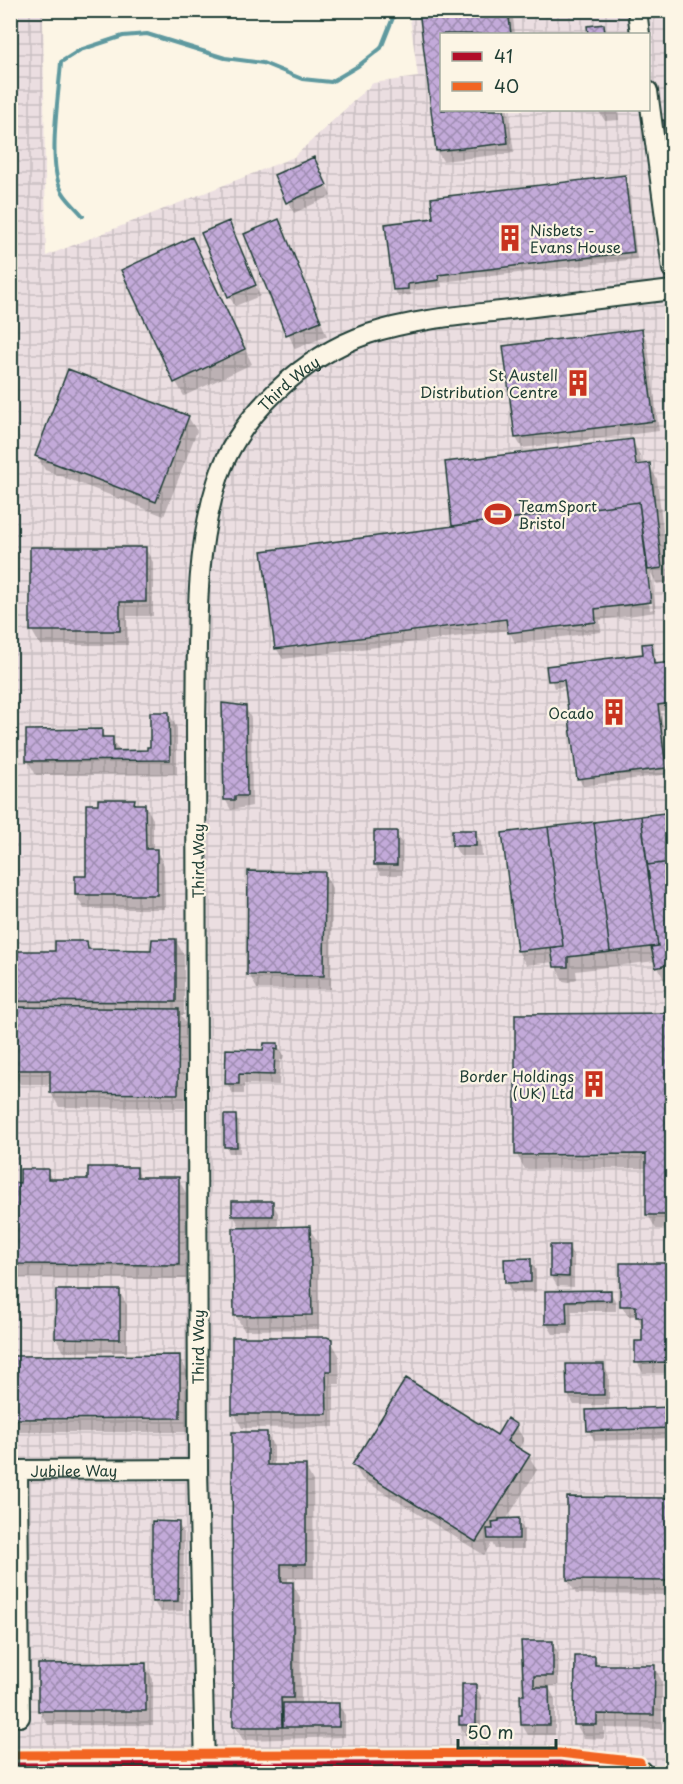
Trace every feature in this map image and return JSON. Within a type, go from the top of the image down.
[{"type":"highway","points":[[10,1767],[559,1765],[639,1773]]},
{"type":"street","points":[[637,10],[640,33]]},
{"type":"street","points":[[650,106],[672,269]]},
{"type":"street","name":"Third Way","points":[[205,1768],[198,1469],[196,773],[198,616],[208,519],[224,465],[243,430],[281,389],[309,366],[366,335],[428,319],[672,290]]},
{"type":"street","name":"Jubilee Way","points":[[20,1717],[18,1470],[198,1469]]},
{"type":"shaded area","points":[[11,11],[43,11],[46,256],[294,157],[373,83],[418,77],[409,11],[672,11],[672,1773],[11,1774]]},
{"type":"building","points":[[419,10],[508,10],[511,33],[440,33],[440,111],[504,111],[508,143],[436,151]]},
{"type":"building","points":[[604,24],[605,33],[588,33],[587,26]]},
{"type":"building","points":[[664,120],[667,139],[662,140],[659,121]]},
{"type":"building","points":[[314,157],[327,185],[286,203],[274,175]]},
{"type":"building","name":"Nisbets - Evans House","points":[[625,175],[634,252],[438,275],[439,280],[408,284],[408,289],[393,290],[385,224],[433,218],[431,198]]},
{"type":"building","points":[[279,219],[321,321],[286,335],[244,234]]},
{"type":"building","points":[[229,221],[256,285],[228,297],[201,233]]},
{"type":"building","points":[[192,237],[245,349],[174,383],[121,270]]},
{"type":"building","name":"St Austell Distribution Centre","points":[[642,329],[654,421],[515,438],[503,346]]},
{"type":"building","points":[[68,369],[189,416],[156,502],[35,456]]},
{"type":"building","name":"TeamSport Bristol","points":[[633,439],[636,465],[650,463],[662,568],[648,570],[639,502],[452,526],[445,462]]},
{"type":"building","points":[[639,502],[651,602],[595,609],[596,622],[508,633],[506,619],[275,649],[262,551]]},
{"type":"building","points":[[30,547],[146,547],[146,602],[120,602],[120,631],[30,631]]},
{"type":"building","name":"Ocado","points":[[652,643],[654,664],[672,662],[672,703],[658,705],[666,768],[577,779],[564,680],[548,681],[546,666],[643,654],[642,644]]},
{"type":"building","points":[[222,703],[246,706],[247,796],[235,796],[235,800],[224,800]]},
{"type":"building","points":[[150,712],[169,712],[170,760],[26,761],[26,730],[102,729],[102,737],[113,737],[113,751],[147,750],[147,747],[150,747]]},
{"type":"building","points":[[98,799],[135,799],[134,804],[145,804],[146,849],[157,849],[157,895],[75,895],[75,876],[86,876],[86,804],[98,804]]},
{"type":"building","points":[[672,812],[672,862],[647,865],[641,816]]},
{"type":"building","points":[[641,816],[658,946],[610,952],[594,822]]},
{"type":"building","points":[[594,822],[610,952],[568,957],[568,967],[554,967],[551,948],[563,946],[548,827]]},
{"type":"building","points":[[548,827],[563,946],[517,951],[502,833]]},
{"type":"building","points":[[452,830],[476,830],[476,846],[452,846]]},
{"type":"building","points":[[374,831],[397,831],[397,865],[374,865]]},
{"type":"building","points":[[672,862],[672,956],[669,957],[670,964],[656,968],[651,947],[658,946],[647,865]]},
{"type":"building","points":[[248,871],[325,872],[324,976],[247,975]]},
{"type":"building","points":[[152,939],[176,939],[176,1002],[10,1001],[10,941],[16,941],[16,951],[55,951],[55,941],[87,941],[88,949],[151,950]]},
{"type":"building","points":[[11,1007],[179,1009],[178,1094],[50,1093],[50,1070],[10,1070]]},
{"type":"building","name":"Border Holdings (UK) Ltd","points":[[672,1013],[672,1215],[646,1215],[646,1154],[515,1155],[515,1014]]},
{"type":"building","points":[[264,1043],[278,1043],[278,1050],[275,1049],[274,1075],[239,1074],[239,1084],[225,1084],[226,1049],[263,1050]]},
{"type":"building","points":[[224,1115],[236,1115],[237,1147],[224,1147]]},
{"type":"building","points":[[88,1167],[137,1167],[137,1177],[179,1177],[179,1265],[10,1264],[10,1182],[20,1183],[20,1169],[48,1169],[48,1179],[88,1179]]},
{"type":"building","points":[[232,1201],[273,1201],[273,1216],[232,1216]]},
{"type":"building","points":[[310,1226],[312,1315],[234,1316],[233,1228]]},
{"type":"building","points":[[550,1245],[569,1245],[569,1277],[550,1276]]},
{"type":"building","points":[[531,1258],[531,1282],[505,1283],[504,1259]]},
{"type":"building","points":[[620,1263],[672,1263],[672,1370],[666,1370],[666,1362],[635,1363],[635,1341],[642,1341],[642,1317],[636,1317],[636,1306],[620,1306]]},
{"type":"building","points":[[56,1290],[120,1290],[120,1339],[55,1338]]},
{"type":"building","points":[[611,1290],[611,1300],[566,1301],[567,1324],[545,1324],[545,1291]]},
{"type":"building","points":[[232,1337],[327,1337],[332,1339],[332,1371],[326,1371],[327,1414],[232,1414]]},
{"type":"building","points":[[180,1355],[180,1418],[10,1419],[10,1356]]},
{"type":"building","points":[[566,1364],[604,1364],[604,1395],[567,1395]]},
{"type":"building","points":[[406,1378],[497,1435],[507,1418],[517,1425],[507,1441],[530,1455],[476,1542],[352,1465]]},
{"type":"building","points":[[672,1407],[672,1428],[587,1431],[586,1410]]},
{"type":"building","points":[[232,1432],[267,1432],[267,1465],[306,1465],[306,1564],[281,1564],[281,1582],[293,1582],[293,1698],[281,1698],[282,1727],[233,1727]]},
{"type":"building","points":[[567,1497],[672,1498],[672,1581],[567,1580]]},
{"type":"building","points":[[519,1518],[519,1539],[488,1539],[487,1529],[493,1529],[492,1522],[499,1521],[499,1519]]},
{"type":"building","points":[[152,1521],[179,1522],[178,1601],[152,1602]]},
{"type":"building","points":[[521,1641],[553,1641],[553,1676],[534,1676],[534,1687],[549,1687],[550,1725],[521,1725],[520,1695],[524,1695]]},
{"type":"building","points":[[575,1656],[595,1656],[595,1665],[655,1665],[654,1715],[597,1714],[597,1725],[574,1725]]},
{"type":"building","points":[[146,1663],[146,1711],[38,1711],[38,1664]]},
{"type":"building","points":[[669,1678],[672,1678],[672,1707],[669,1707]]},
{"type":"building","points":[[462,1684],[476,1684],[476,1725],[459,1725],[459,1717],[462,1717]]},
{"type":"building","points":[[283,1703],[339,1703],[339,1727],[283,1727]]},
{"type":"waterway","points":[[83,216],[64,195],[57,175],[55,144],[61,62],[80,50],[123,36],[147,34],[225,58],[263,63],[302,79],[331,82],[358,66],[381,48],[396,10]]},
{"type":"transit line","name":"40","points":[[10,1755],[559,1753],[640,1762]]},
{"type":"transit line","name":"41","points":[[10,1767],[559,1765],[635,1774]]},
{"type":"place","name":"Nisbets - Evans House","points":[[510,238]]},
{"type":"place","name":"St Austell Distribution Centre","points":[[578,383]]},
{"type":"place","name":"TeamSport Bristol","points":[[498,514]]},
{"type":"place","name":"Ocado","points":[[614,712]]},
{"type":"place","name":"Border Holdings (UK) Ltd","points":[[594,1084]]}]
